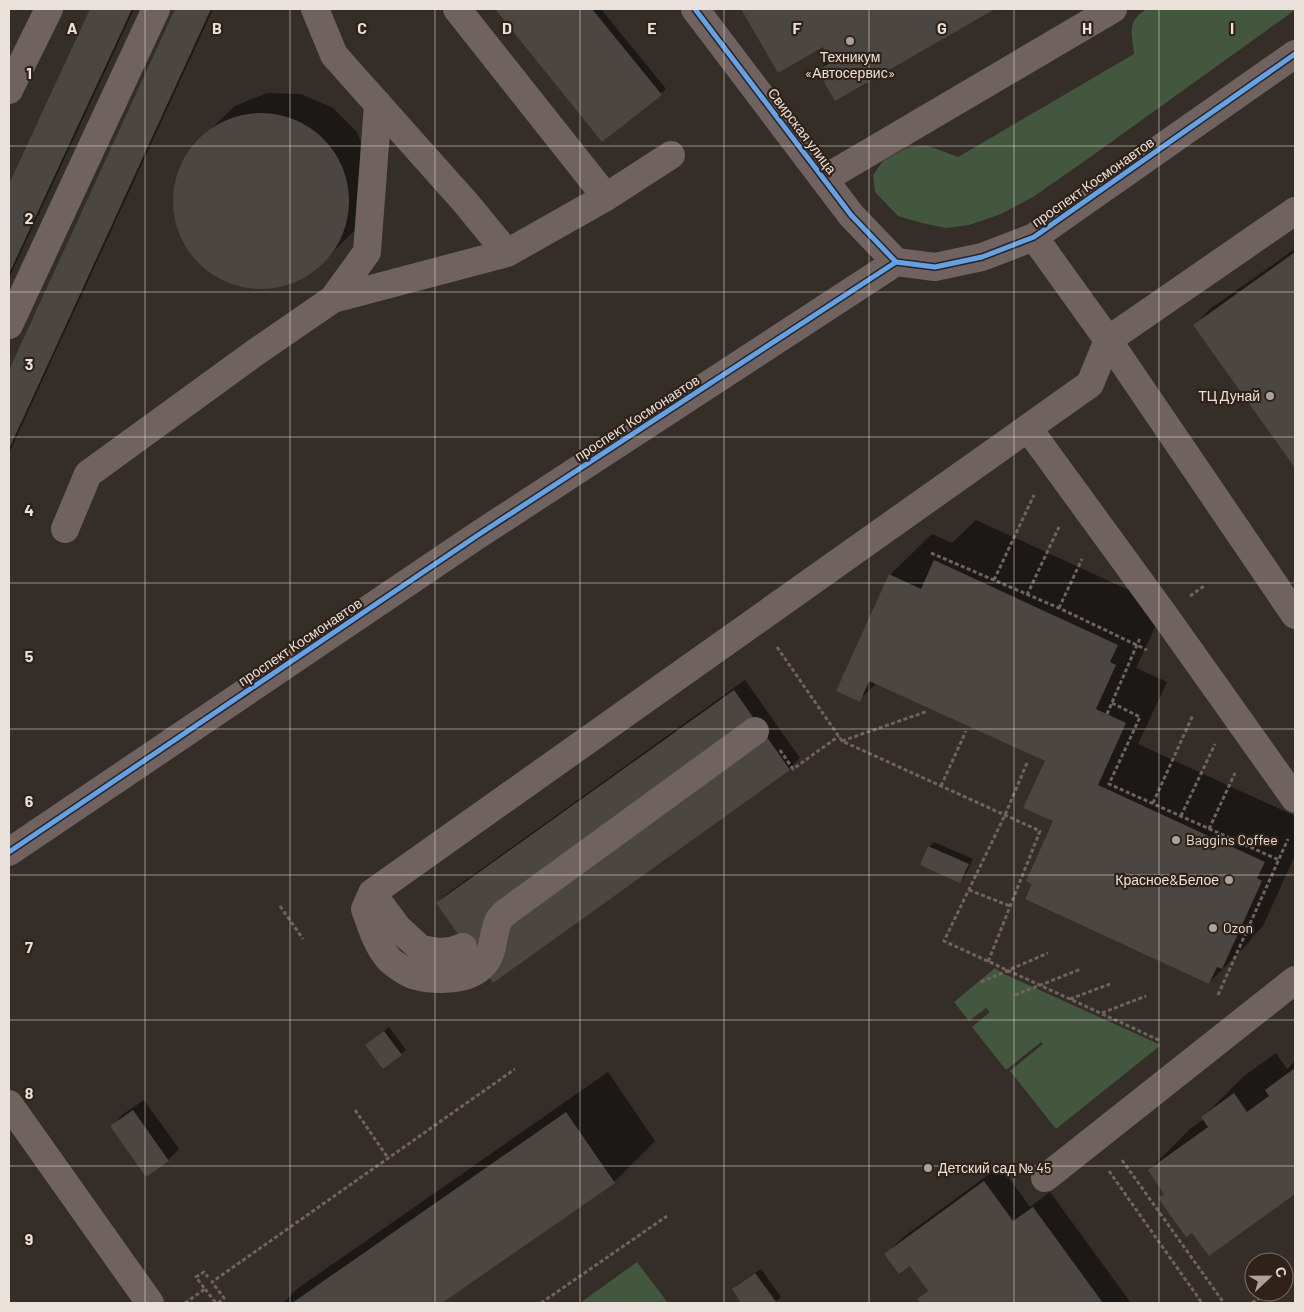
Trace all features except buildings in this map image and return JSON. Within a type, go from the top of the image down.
[{"type":"street","points":[[9,90],[49,9]]},
{"type":"street","points":[[9,325],[156,9]]},
{"type":"street","points":[[314,9],[334,55],[465,202],[507,254]]},
{"type":"street","points":[[457,9],[606,197]]},
{"type":"street","name":"Свирская улица","points":[[695,9],[851,215],[896,262]]},
{"type":"street","points":[[824,180],[1113,9]]},
{"type":"street","name":"проспект Космонавтов","points":[[9,852],[478,535],[896,262],[935,267],[982,257],[1034,237],[1295,54]]},
{"type":"street","points":[[334,299],[367,252],[378,104]]},
{"type":"street","points":[[65,529],[88,474],[256,352],[334,299],[507,254],[606,197],[671,155]]},
{"type":"street","points":[[755,731],[505,912],[498,921],[488,959],[482,967],[454,979],[432,979],[412,975],[388,959],[378,943],[365,909],[372,893],[1090,384],[1108,340],[1295,211]]},
{"type":"street","points":[[1034,237],[1108,340],[1295,615]]},
{"type":"street","points":[[1028,428],[1165,616],[1295,800]]},
{"type":"street","points":[[372,893],[398,928],[422,949],[439,952],[452,951],[463,947]]},
{"type":"street","points":[[1045,1178],[1295,980]]},
{"type":"street","points":[[9,1104],[150,1303]]},
{"type":"path","points":[[994,580],[1037,488]]},
{"type":"path","points":[[1028,595],[1061,522]]},
{"type":"path","points":[[931,553],[1058,608],[1150,651]]},
{"type":"path","points":[[1058,608],[1084,554]]},
{"type":"path","points":[[774,642],[842,741],[1040,831],[988,962]]},
{"type":"path","points":[[1112,703],[1140,717],[1109,784],[1279,860]]},
{"type":"path","points":[[1153,803],[1196,710]]},
{"type":"path","points":[[842,741],[928,711]]},
{"type":"path","points":[[941,786],[966,731]]},
{"type":"path","points":[[788,760],[793,769],[839,736]]},
{"type":"path","points":[[1181,816],[1217,739]]},
{"type":"path","points":[[1027,763],[1005,816],[944,942],[1161,1041]]},
{"type":"path","points":[[1209,829],[1237,768]]},
{"type":"path","points":[[1218,996],[1288,839]]},
{"type":"path","points":[[969,890],[1010,906]]},
{"type":"path","points":[[280,906],[303,939]]},
{"type":"path","points":[[981,982],[1048,953]]},
{"type":"path","points":[[1015,995],[1081,969]]},
{"type":"path","points":[[1070,999],[1110,984]]},
{"type":"path","points":[[1101,1014],[1146,996]]},
{"type":"path","points":[[208,1277],[204,1272],[196,1277],[217,1303],[224,1298],[212,1282],[515,1069]]},
{"type":"path","points":[[355,1110],[388,1158]]},
{"type":"path","points":[[1122,1159],[1224,1303]]},
{"type":"path","points":[[1108,1170],[1202,1303]]},
{"type":"path","points":[[541,1303],[667,1216]]},
{"type":"path","points":[[185,1303],[205,1289]]},
{"type":"green space","points":[[1147,9],[1295,10],[1033,197],[1001,214],[969,225],[946,228],[898,216],[875,192],[873,175],[883,161],[906,148],[926,145],[958,157],[1134,54],[1133,23]]},
{"type":"green space","points":[[995,968],[1002,973],[1161,1045],[1056,1129],[1010,1071],[1043,1044],[1041,1042],[1006,1070],[972,1027],[990,1012],[986,1008],[969,1021],[954,1002]]},
{"type":"green space","points":[[637,1262],[668,1303],[580,1303]]},
{"type":"cycle path","points":[[695,9],[851,215],[896,262]]},
{"type":"cycle path","points":[[9,852],[478,535],[896,262],[935,267],[982,257],[1034,237],[1295,54]]},
{"type":"place","name":"Техникум «Автосервис»","points":[[850,41]]},
{"type":"place","name":"ТЦ Дунай","points":[[1270,396]]},
{"type":"place","name":"Baggins Coffee","points":[[1176,840]]},
{"type":"place","name":"Красное&Белое","points":[[1229,880]]},
{"type":"place","name":"Ozon","points":[[1213,928]]},
{"type":"place","name":"Детский сад № 45","points":[[928,1168]]}]
